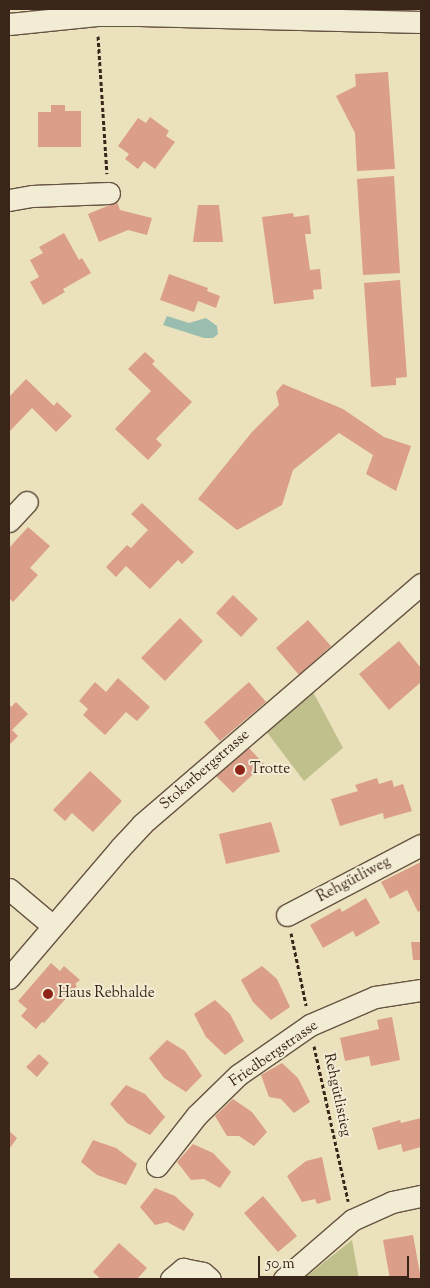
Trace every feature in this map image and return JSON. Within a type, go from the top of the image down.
[{"type":"street","points":[[9,24],[97,15],[421,22]]},
{"type":"street","points":[[9,200],[32,196],[109,193]]},
{"type":"street","points":[[9,521],[27,502]]},
{"type":"street","name":"Stokarbergstrasse","points":[[9,978],[142,824],[421,584]]},
{"type":"street","name":"Rehgütliweg","points":[[287,915],[421,845]]},
{"type":"street","points":[[9,889],[52,926]]},
{"type":"street","name":"Friedbergstrasse","points":[[157,1166],[197,1115],[238,1075],[310,1025],[376,997],[421,990]]},
{"type":"street","points":[[284,1279],[352,1220],[392,1202],[421,1196]]},
{"type":"street","points":[[171,1279],[183,1269],[204,1273],[210,1279]]},
{"type":"path","points":[[97,15],[109,193]]},
{"type":"path","name":"Rehgütlistieg","points":[[287,915],[352,1220]]},
{"type":"green space","points":[[312,690],[343,748],[304,781],[266,731]]},
{"type":"green space","points":[[352,1240],[359,1279],[303,1279]]},
{"type":"shaded area","points":[[167,316],[189,323],[206,318],[217,326],[218,334],[213,338],[204,338],[163,325]]},
{"type":"building","points":[[388,72],[395,169],[357,171],[355,133],[336,96],[356,86],[355,74]]},
{"type":"building","points":[[51,105],[65,105],[65,111],[81,111],[81,147],[38,147],[38,112],[51,112]]},
{"type":"building","points":[[150,117],[169,131],[166,136],[175,142],[155,169],[144,161],[138,169],[125,159],[129,154],[118,146],[138,118],[146,123]]},
{"type":"building","points":[[394,176],[400,273],[363,275],[357,179]]},
{"type":"building","points":[[117,202],[120,210],[152,218],[147,235],[128,230],[99,242],[88,214]]},
{"type":"building","points":[[198,205],[219,205],[223,242],[193,242]]},
{"type":"building","points":[[293,213],[294,217],[309,215],[311,234],[305,234],[310,270],[320,269],[322,289],[313,290],[314,299],[274,304],[262,217]]},
{"type":"building","points":[[64,233],[79,260],[82,258],[91,273],[63,289],[65,292],[43,305],[30,282],[39,277],[30,260],[43,253],[39,247]]},
{"type":"building","points":[[169,274],[208,288],[207,291],[220,296],[216,308],[198,301],[194,312],[160,300]]},
{"type":"building","points":[[400,280],[407,377],[396,378],[396,385],[371,387],[364,283]]},
{"type":"building","points":[[145,352],[155,361],[152,364],[192,402],[156,439],[162,445],[148,460],[115,429],[151,391],[128,369]]},
{"type":"building","points":[[26,379],[54,406],[57,402],[72,416],[56,432],[32,408],[9,432],[9,397]]},
{"type":"building","points":[[283,384],[343,409],[384,437],[411,446],[396,491],[366,474],[373,455],[339,433],[293,470],[282,505],[237,530],[198,499],[252,432],[279,405],[276,392]]},
{"type":"building","points":[[142,503],[194,552],[182,564],[178,560],[150,589],[126,566],[116,577],[106,567],[127,545],[131,548],[148,530],[131,514]]},
{"type":"building","points":[[28,527],[50,546],[30,568],[38,575],[13,602],[9,598],[9,548]]},
{"type":"building","points":[[233,595],[258,619],[241,637],[216,613]]},
{"type":"building","points":[[180,618],[203,641],[165,681],[141,658]]},
{"type":"building","points":[[308,620],[331,646],[299,675],[276,648]]},
{"type":"building","points":[[399,641],[421,668],[421,682],[389,710],[359,674]]},
{"type":"building","points":[[118,678],[150,707],[137,721],[126,712],[105,735],[83,715],[88,709],[79,701],[95,682],[106,692]]},
{"type":"building","points":[[249,682],[266,702],[220,741],[204,722]]},
{"type":"building","points":[[16,702],[28,714],[12,730],[18,736],[9,745],[9,704],[11,707]]},
{"type":"building","name":"Trotte","points":[[248,747],[264,764],[233,793],[216,776]]},
{"type":"building","points":[[90,771],[122,801],[93,832],[72,813],[65,821],[53,810]]},
{"type":"building","points":[[377,778],[379,784],[392,780],[394,787],[403,784],[412,811],[384,819],[383,813],[340,826],[331,799],[358,791],[355,785]]},
{"type":"building","points":[[271,822],[280,852],[226,864],[219,834]]},
{"type":"building","points":[[421,862],[421,910],[418,912],[407,890],[390,899],[381,882]]},
{"type":"building","points":[[366,898],[380,923],[356,937],[353,931],[323,948],[310,925],[340,908],[342,912]]},
{"type":"building","points":[[411,942],[421,942],[421,960],[413,960]]},
{"type":"building","name":"Haus Rebhalde","points":[[51,963],[60,971],[64,966],[80,980],[75,984],[77,986],[44,1023],[42,1022],[36,1029],[21,1016],[27,1009],[18,1001]]},
{"type":"building","points":[[262,966],[277,979],[290,1007],[271,1020],[253,1002],[241,980]]},
{"type":"building","points":[[215,1000],[230,1014],[244,1041],[225,1055],[206,1037],[194,1014]]},
{"type":"building","points":[[392,1017],[400,1060],[371,1066],[369,1056],[345,1061],[340,1038],[379,1029],[377,1020]]},
{"type":"building","points":[[167,1040],[185,1051],[202,1076],[186,1092],[164,1078],[149,1058]]},
{"type":"building","points":[[39,1054],[49,1063],[37,1077],[26,1067]]},
{"type":"building","points":[[282,1063],[298,1078],[310,1102],[294,1113],[281,1099],[269,1097],[261,1075]]},
{"type":"building","points":[[126,1085],[145,1094],[165,1117],[150,1135],[127,1123],[110,1104]]},
{"type":"building","points":[[233,1099],[252,1112],[267,1132],[254,1146],[239,1136],[227,1136],[215,1116]]},
{"type":"building","points":[[421,1118],[421,1147],[403,1152],[401,1144],[378,1150],[372,1128],[400,1120],[401,1123]]},
{"type":"building","points":[[9,1131],[17,1138],[10,1148],[9,1147]]},
{"type":"building","points":[[93,1140],[116,1148],[137,1164],[126,1185],[97,1175],[81,1162]]},
{"type":"building","points":[[193,1144],[213,1153],[231,1172],[220,1188],[204,1179],[191,1180],[177,1162]]},
{"type":"building","points":[[322,1157],[331,1200],[317,1204],[315,1199],[302,1202],[287,1176],[306,1161]]},
{"type":"building","points":[[155,1188],[175,1196],[194,1214],[184,1231],[167,1222],[155,1225],[140,1207]]},
{"type":"building","points":[[263,1196],[297,1236],[278,1252],[244,1213]]},
{"type":"building","points":[[413,1235],[421,1279],[390,1279],[383,1240]]},
{"type":"building","points":[[119,1243],[147,1268],[137,1279],[101,1279],[93,1272]]},
{"type":"place","name":"Trotte","points":[[240,770]]},
{"type":"place","name":"Haus Rebhalde","points":[[48,994]]}]
